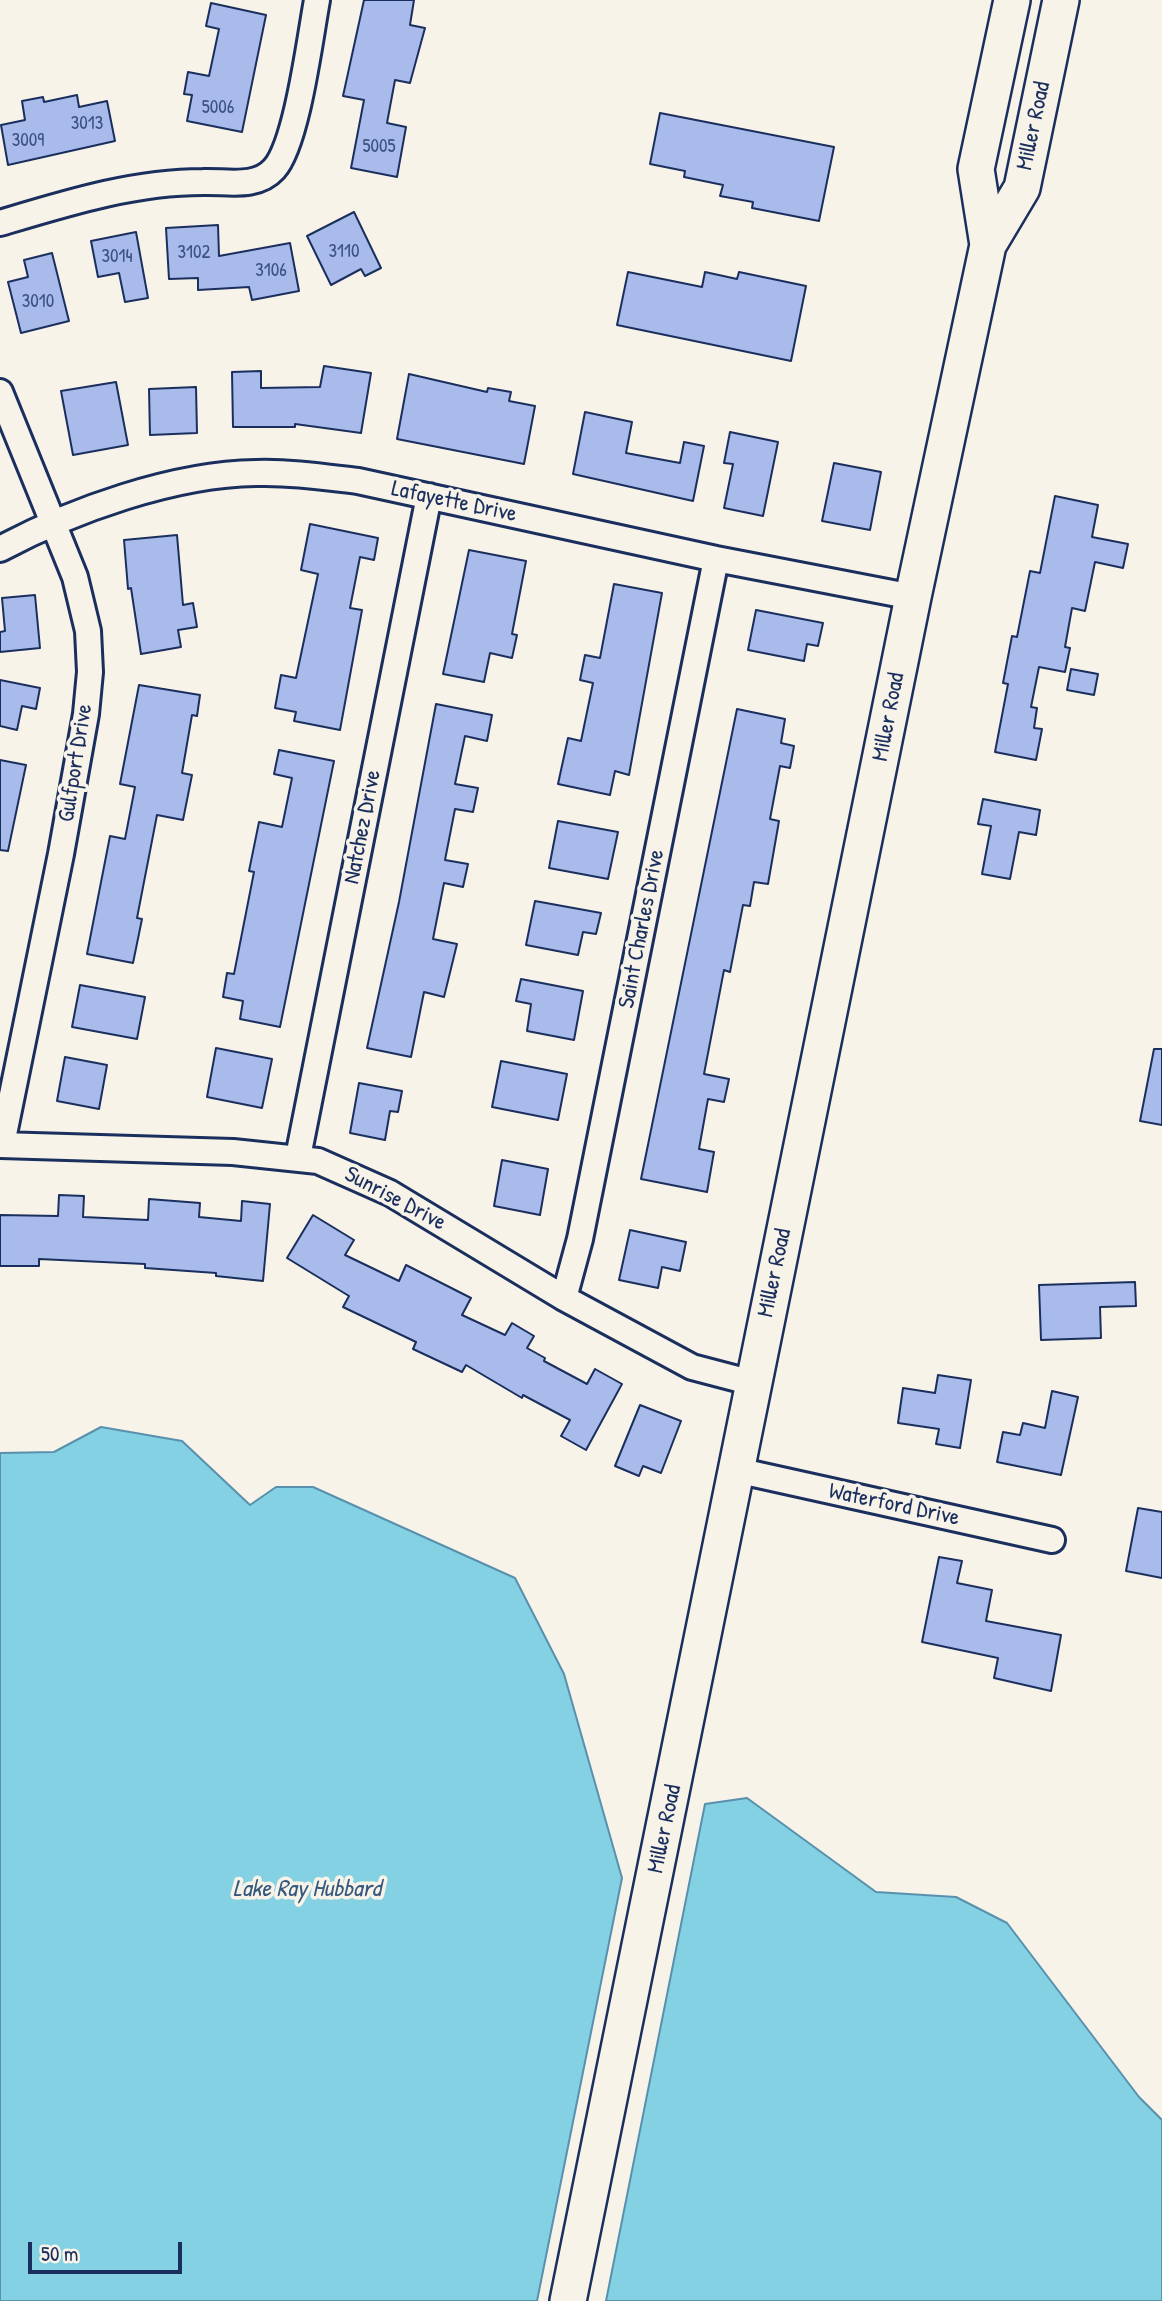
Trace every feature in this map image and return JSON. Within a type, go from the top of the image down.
[{"type":"main road","name":"Miller Road","points":[[988,245],[976,169],[1012,0]]},
{"type":"main road","name":"Miller Road","points":[[568,2301],[913,597],[988,245],[1022,187],[1061,0]]},
{"type":"street","points":[[0,223],[124,190],[171,183],[261,180],[275,168],[288,147],[317,0]]},
{"type":"street","name":"Gulfport Drive","points":[[0,392],[75,577],[88,631],[90,672],[61,854],[1,1145]]},
{"type":"street","name":"Lafayette Drive","points":[[0,549],[118,499],[163,487],[205,478],[253,473],[302,473],[429,496],[716,559],[913,597]]},
{"type":"street","name":"Natchez Drive","points":[[298,1157],[429,496]]},
{"type":"street","name":"Saint Charles Drive","points":[[564,1298],[580,1239],[716,559]]},
{"type":"street","name":"Sunrise Drive","points":[[1,1145],[298,1157],[351,1173],[390,1193],[564,1298],[692,1367],[753,1383]]},
{"type":"street","name":"Waterford Drive","points":[[736,1470],[1052,1539]]},
{"type":"water","name":"Lake Ray Hubbard","points":[[101,1427],[182,1441],[250,1505],[276,1487],[313,1487],[515,1578],[564,1674],[622,1878],[537,2301],[0,2301],[0,1453],[54,1452]]},
{"type":"water","points":[[747,1798],[876,1892],[956,1897],[1007,1923],[1139,2097],[1162,2120],[1162,2301],[606,2301],[705,1804]]},
{"type":"building","points":[[364,0],[414,0],[410,25],[425,28],[410,83],[395,80],[387,123],[406,127],[397,177],[351,168],[364,100],[343,96]]},
{"type":"building","points":[[211,3],[266,15],[242,132],[187,121],[192,95],[184,94],[188,72],[209,76],[219,29],[206,26]]},
{"type":"building","points":[[77,95],[79,107],[107,101],[115,141],[8,165],[1,125],[25,120],[22,101],[43,97],[44,102]]},
{"type":"building","points":[[660,113],[834,147],[819,221],[752,208],[753,202],[720,196],[723,185],[684,177],[685,171],[650,164]]},
{"type":"building","points":[[354,212],[381,268],[365,276],[361,269],[331,285],[307,236]]},
{"type":"building","points":[[218,225],[219,256],[290,243],[299,291],[252,300],[249,287],[198,290],[198,278],[169,279],[166,228]]},
{"type":"building","points":[[136,232],[148,298],[125,302],[119,273],[98,277],[91,241]]},
{"type":"building","points":[[52,253],[69,321],[21,333],[8,282],[28,277],[24,260]]},
{"type":"building","points":[[628,272],[702,287],[705,272],[737,279],[739,272],[806,286],[791,361],[617,325]]},
{"type":"building","points":[[324,366],[371,373],[361,433],[295,424],[295,427],[233,427],[232,372],[261,371],[261,388],[320,387]]},
{"type":"building","points":[[409,374],[487,392],[488,388],[511,392],[509,401],[535,406],[524,464],[397,439]]},
{"type":"building","points":[[116,382],[128,445],[73,455],[61,391]]},
{"type":"building","points":[[196,387],[197,433],[150,435],[149,389]]},
{"type":"building","points":[[585,412],[632,422],[626,453],[680,463],[684,442],[704,446],[693,501],[573,474]]},
{"type":"building","points":[[730,432],[778,442],[763,516],[724,508],[733,464],[724,463]]},
{"type":"building","points":[[834,463],[881,472],[870,530],[822,521]]},
{"type":"building","points":[[1055,496],[1098,505],[1092,537],[1128,544],[1123,568],[1095,562],[1085,611],[1072,608],[1065,647],[1070,648],[1065,672],[1039,667],[1031,707],[1037,708],[1034,728],[1042,729],[1036,760],[995,752],[1008,684],[1003,683],[1012,636],[1017,637],[1030,571],[1040,573]]},
{"type":"building","points":[[310,524],[378,538],[374,560],[360,557],[350,608],[362,610],[340,730],[294,721],[296,712],[275,708],[281,675],[296,678],[318,574],[301,570]]},
{"type":"building","points":[[177,535],[183,605],[193,603],[197,627],[178,630],[181,647],[141,654],[131,588],[128,589],[124,540]]},
{"type":"building","points":[[469,550],[526,561],[512,634],[517,635],[512,658],[490,653],[484,682],[443,674]]},
{"type":"building","points":[[614,584],[662,593],[629,775],[615,771],[610,795],[558,784],[568,738],[581,741],[593,683],[580,680],[585,655],[600,658]]},
{"type":"building","points":[[35,595],[40,648],[0,652],[0,632],[5,631],[2,598]]},
{"type":"building","points":[[756,610],[823,623],[818,646],[807,644],[804,661],[748,650]]},
{"type":"building","points":[[1071,669],[1098,674],[1094,695],[1067,690]]},
{"type":"building","points":[[0,680],[40,688],[36,709],[22,706],[17,730],[0,726]]},
{"type":"building","points":[[139,685],[200,695],[197,716],[192,715],[182,773],[192,775],[183,820],[157,815],[137,918],[142,919],[133,963],[87,954],[110,836],[125,839],[135,787],[120,784]]},
{"type":"building","points":[[436,704],[492,715],[487,741],[465,736],[455,784],[478,788],[473,812],[455,809],[445,860],[468,864],[463,887],[444,883],[433,939],[457,944],[444,997],[424,992],[411,1057],[367,1048],[399,902]]},
{"type":"building","points":[[737,709],[785,719],[781,743],[794,746],[790,768],[780,766],[770,819],[779,821],[768,884],[754,882],[750,906],[743,905],[730,972],[724,970],[704,1074],[729,1079],[724,1102],[708,1099],[699,1149],[714,1152],[707,1192],[641,1179]]},
{"type":"building","points":[[279,750],[334,761],[280,1027],[240,1019],[243,1001],[223,997],[227,973],[234,974],[254,872],[249,871],[259,822],[282,827],[292,778],[274,774]]},
{"type":"building","points":[[0,760],[26,765],[8,851],[0,850]]},
{"type":"building","points":[[983,799],[1040,810],[1036,835],[1019,832],[1010,879],[982,874],[991,826],[978,824]]},
{"type":"building","points":[[558,821],[618,832],[608,879],[549,868]]},
{"type":"building","points":[[535,901],[601,913],[596,934],[583,932],[578,955],[526,945]]},
{"type":"building","points":[[521,979],[583,991],[574,1040],[527,1031],[531,1004],[516,1001]]},
{"type":"building","points":[[80,985],[145,997],[137,1039],[72,1027]]},
{"type":"building","points":[[216,1048],[272,1059],[262,1108],[207,1097]]},
{"type":"building","points":[[1154,1049],[1162,1049],[1162,1125],[1140,1121]]},
{"type":"building","points":[[65,1057],[107,1065],[99,1109],[57,1101]]},
{"type":"building","points":[[501,1061],[567,1074],[558,1120],[492,1107]]},
{"type":"building","points":[[359,1083],[402,1091],[398,1112],[390,1111],[385,1140],[350,1133]]},
{"type":"building","points":[[502,1160],[548,1169],[540,1215],[494,1206]]},
{"type":"building","points":[[59,1195],[84,1196],[83,1217],[148,1220],[149,1199],[200,1203],[199,1217],[241,1221],[242,1201],[270,1204],[263,1281],[216,1276],[216,1273],[145,1268],[145,1264],[39,1259],[39,1266],[0,1266],[0,1215],[58,1216]]},
{"type":"building","points":[[313,1215],[354,1240],[345,1255],[399,1281],[406,1265],[471,1298],[462,1315],[505,1335],[512,1323],[534,1336],[527,1348],[545,1358],[544,1361],[587,1384],[595,1369],[622,1384],[586,1450],[561,1436],[570,1420],[523,1395],[522,1398],[466,1365],[462,1372],[413,1349],[416,1342],[343,1307],[349,1296],[287,1258]]},
{"type":"building","points":[[630,1230],[686,1242],[680,1271],[662,1267],[658,1288],[619,1280]]},
{"type":"building","points":[[1135,1282],[1136,1306],[1100,1307],[1101,1338],[1041,1340],[1039,1285]]},
{"type":"building","points":[[938,1375],[971,1380],[960,1448],[936,1444],[939,1429],[898,1423],[903,1388],[935,1393]]},
{"type":"building","points":[[1052,1391],[1078,1397],[1061,1475],[997,1462],[1003,1432],[1020,1435],[1023,1423],[1045,1428]]},
{"type":"building","points":[[640,1405],[681,1421],[661,1473],[643,1466],[639,1476],[615,1466]]},
{"type":"building","points":[[1138,1508],[1162,1512],[1162,1578],[1126,1571]]},
{"type":"building","points":[[939,1557],[962,1561],[957,1583],[992,1590],[986,1621],[1061,1635],[1051,1691],[994,1678],[998,1658],[922,1642]]}]
